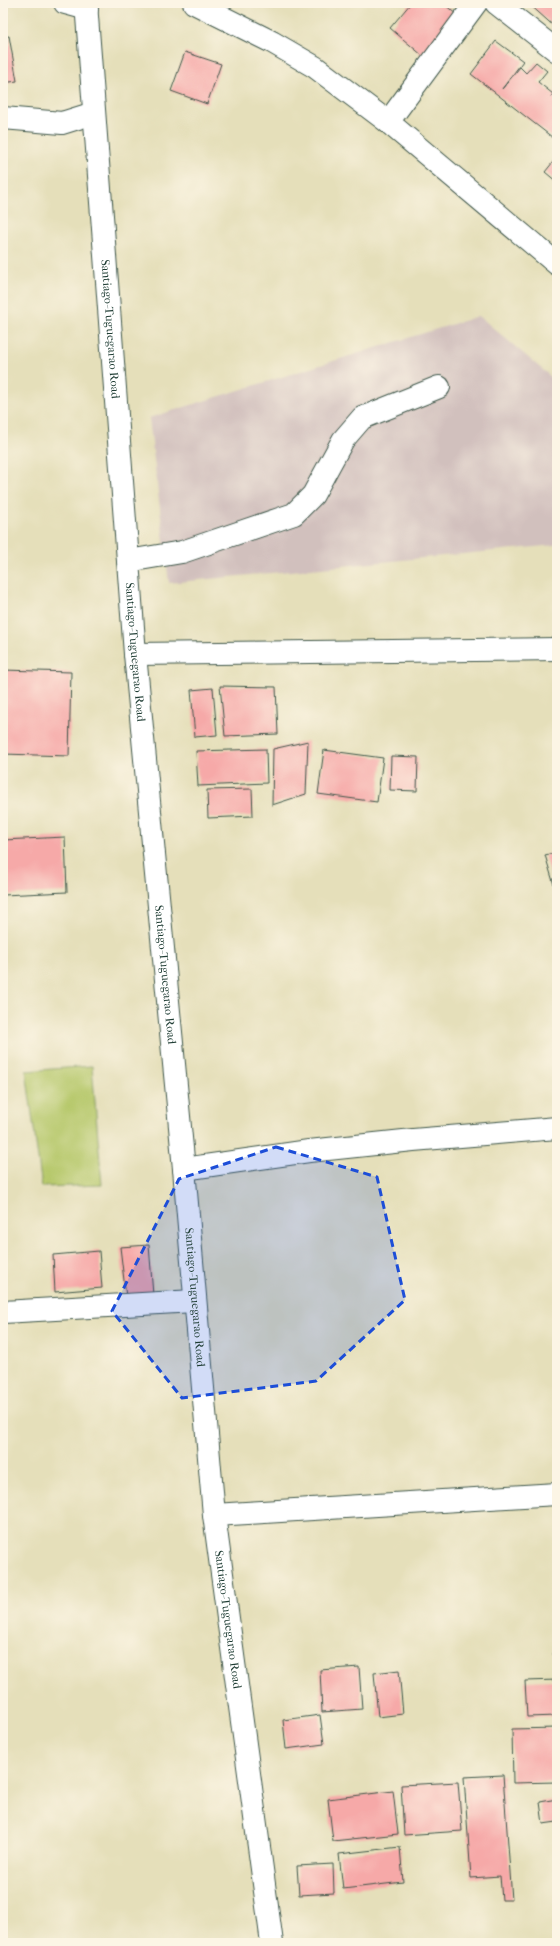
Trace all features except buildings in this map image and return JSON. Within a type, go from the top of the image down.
[{"type":"main road","points":[[65,3],[86,6]]},
{"type":"main road","points":[[194,3],[272,42],[315,67],[388,122],[557,264]]},
{"type":"main road","points":[[388,122],[476,3]]},
{"type":"main road","points":[[496,3],[557,51]]},
{"type":"main road","name":"Santiago-Tuguegarao Road","points":[[86,6],[135,654],[184,1169],[194,1301],[214,1515],[272,1943]]},
{"type":"main road","points":[[3,118],[62,123],[94,113]]},
{"type":"main road","points":[[128,561],[182,552],[294,514],[313,495],[343,440],[362,418],[439,387]]},
{"type":"main road","points":[[135,654],[557,649]]},
{"type":"main road","points":[[184,1169],[331,1149],[557,1128]]},
{"type":"main road","points":[[3,1312],[194,1301]]},
{"type":"main road","points":[[214,1515],[557,1494]]},
{"type":"highlighted area","points":[[276,1147],[377,1177],[405,1300],[316,1381],[182,1398],[112,1311],[179,1179]]},
{"type":"shaded area","points":[[479,316],[557,382],[557,541],[555,545],[169,583],[149,418]]},
{"type":"green space","points":[[92,1066],[102,1185],[42,1187],[26,1071]]}]
